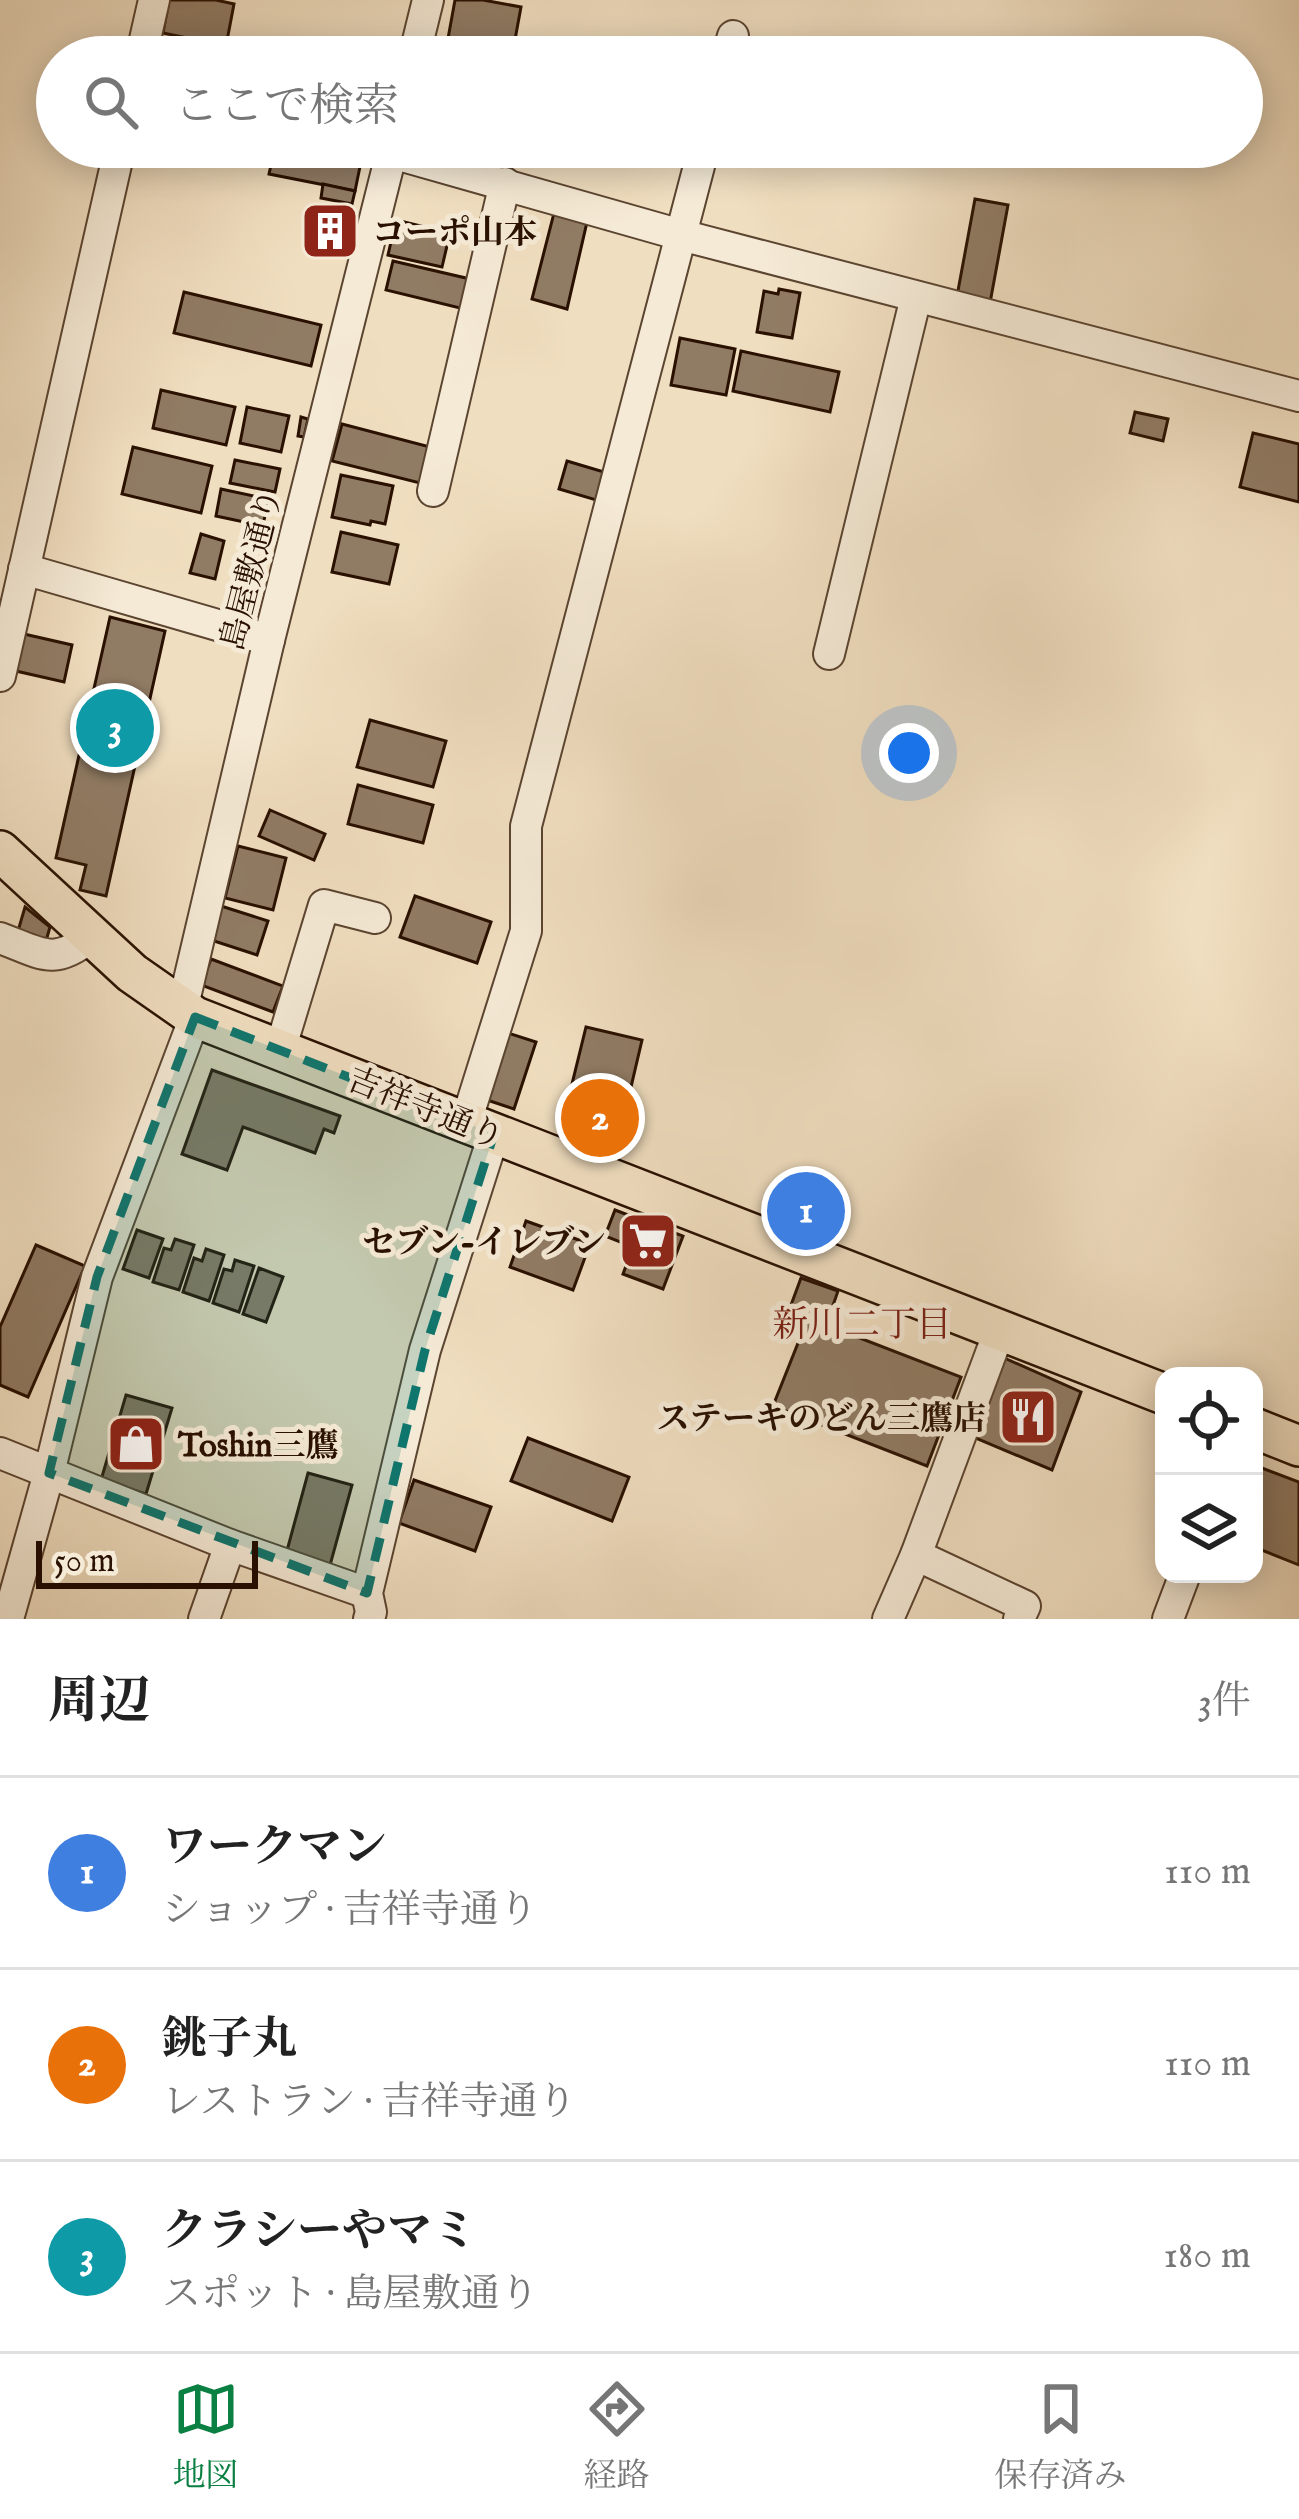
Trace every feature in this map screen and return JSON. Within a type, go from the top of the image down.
[{"type":"main road","name":"吉祥寺通り","points":[[0,851],[90,937],[188,1014],[1155,1390]]},
{"type":"main road","points":[[1263,1432],[1299,1446]]},
{"type":"street","points":[[146,36],[154,0]]},
{"type":"street","points":[[419,36],[428,0]]},
{"type":"street","points":[[0,676],[116,168]]},
{"type":"street","name":"島屋敷通り","points":[[8,1619],[98,1277],[188,1014],[269,640],[388,168]]},
{"type":"street","points":[[454,168],[681,235],[1299,396]]},
{"type":"street","points":[[0,1453],[230,1545],[374,1611],[425,1350],[526,931],[526,826],[699,168]]},
{"type":"street","points":[[433,491],[505,183]]},
{"type":"street","points":[[829,654],[916,297]]},
{"type":"street","points":[[24,569],[269,640]]},
{"type":"street","points":[[280,1050],[324,905],[374,918]]},
{"type":"street","points":[[0,938],[52,956],[70,953],[90,937]]},
{"type":"street","points":[[888,1619],[1000,1330]]},
{"type":"street","points":[[204,1619],[230,1545]]},
{"type":"street","points":[[916,1555],[1025,1606],[1019,1619]]},
{"type":"street","points":[[1168,1619],[1182,1583]]},
{"type":"highlighted area","points":[[195,1017],[494,1134],[425,1350],[367,1593],[49,1473],[97,1277]]},
{"type":"building","points":[[169,0],[234,4],[228,36],[163,33]]},
{"type":"building","points":[[455,0],[521,7],[516,36],[448,36]]},
{"type":"building","points":[[270,168],[360,168],[355,191],[269,174]]},
{"type":"building","points":[[323,184],[355,191],[352,204],[321,198]]},
{"type":"building","points":[[975,199],[1008,205],[990,303],[957,296]]},
{"type":"building","name":"コーポ山本","points":[[315,209],[353,217],[346,253],[308,245]]},
{"type":"building","points":[[554,213],[587,222],[567,309],[532,299]]},
{"type":"building","points":[[396,220],[450,233],[442,267],[388,255]]},
{"type":"building","points":[[393,261],[470,279],[464,309],[386,290]]},
{"type":"building","points":[[779,289],[800,293],[792,338],[757,332],[764,291],[778,294]]},
{"type":"building","points":[[184,292],[321,325],[311,366],[174,333]]},
{"type":"building","points":[[680,338],[735,349],[726,395],[671,385]]},
{"type":"building","points":[[741,351],[839,372],[830,412],[733,391]]},
{"type":"building","points":[[161,390],[235,407],[226,445],[153,428]]},
{"type":"building","points":[[247,407],[289,416],[281,452],[240,443]]},
{"type":"building","points":[[1135,412],[1168,419],[1163,441],[1130,433]]},
{"type":"building","points":[[301,417],[308,419],[304,437],[298,436]]},
{"type":"building","points":[[342,424],[434,448],[424,484],[332,461]]},
{"type":"building","points":[[1253,433],[1299,444],[1299,502],[1240,487]]},
{"type":"building","points":[[133,447],[212,466],[201,513],[122,494]]},
{"type":"building","points":[[235,460],[280,469],[275,492],[230,483]]},
{"type":"building","points":[[567,461],[604,472],[596,500],[559,489]]},
{"type":"building","points":[[341,475],[393,486],[385,524],[332,517]]},
{"type":"building","points":[[221,489],[268,499],[263,526],[216,516]]},
{"type":"building","points":[[341,532],[398,545],[389,584],[332,572]]},
{"type":"building","points":[[201,534],[224,541],[215,579],[190,573]]},
{"type":"building","points":[[110,617],[165,631],[106,896],[80,890],[86,865],[56,858]]},
{"type":"building","points":[[24,634],[72,645],[64,682],[16,671]]},
{"type":"building","points":[[370,720],[446,741],[433,787],[357,767]]},
{"type":"building","points":[[358,785],[433,805],[423,843],[348,824]]},
{"type":"building","points":[[270,810],[325,834],[314,860],[259,836]]},
{"type":"building","points":[[238,846],[286,858],[273,910],[225,898]]},
{"type":"building","points":[[415,896],[491,922],[477,963],[400,937]]},
{"type":"building","points":[[221,906],[268,921],[257,955],[211,940]]},
{"type":"building","points":[[25,907],[50,927],[46,941],[18,931]]},
{"type":"building","points":[[211,959],[283,986],[273,1012],[201,985]]},
{"type":"building","points":[[586,1027],[642,1040],[616,1151],[559,1137]]},
{"type":"building","points":[[505,1032],[536,1042],[514,1109],[484,1099]]},
{"type":"building","points":[[212,1070],[340,1116],[334,1133],[324,1129],[315,1153],[243,1127],[227,1170],[182,1154]]},
{"type":"building","points":[[615,1210],[683,1236],[663,1289],[623,1274],[633,1247],[605,1236]]},
{"type":"building","points":[[526,1221],[590,1244],[573,1290],[510,1267]]},
{"type":"building","points":[[137,1230],[163,1239],[149,1278],[123,1269]]},
{"type":"building","points":[[175,1239],[194,1245],[179,1290],[153,1282],[164,1248],[171,1250]]},
{"type":"building","points":[[36,1245],[85,1266],[28,1397],[0,1385],[0,1327]]},
{"type":"building","points":[[206,1249],[224,1255],[209,1301],[183,1292],[194,1258],[202,1261]]},
{"type":"building","points":[[235,1260],[254,1266],[239,1312],[213,1303],[224,1269],[232,1271]]},
{"type":"building","points":[[259,1268],[283,1277],[266,1322],[243,1314]]},
{"type":"building","points":[[801,1278],[838,1291],[829,1317],[791,1305]]},
{"type":"building","points":[[808,1318],[961,1377],[927,1466],[773,1406]]},
{"type":"building","points":[[1002,1357],[1081,1392],[1052,1470],[973,1437]]},
{"type":"building","points":[[126,1395],[172,1408],[146,1494],[101,1480]]},
{"type":"building","points":[[528,1438],[629,1477],[612,1521],[511,1481]]},
{"type":"building","points":[[1263,1468],[1299,1482],[1299,1565],[1263,1551]]},
{"type":"building","points":[[308,1473],[352,1485],[329,1569],[285,1558]]},
{"type":"building","points":[[414,1480],[491,1507],[475,1551],[399,1523]]},
{"type":"place","name":"コーポ山本","points":[[330,231]]},
{"type":"place","name":"クラシーやマミ","points":[[115,728]]},
{"type":"place","name":"銚子丸","points":[[600,1118]]},
{"type":"place","name":"ワークマン","points":[[806,1211]]},
{"type":"place","name":"セブン-イレブン","points":[[648,1241]]},
{"type":"place","name":"ステーキのどん三鷹店","points":[[1028,1417]]},
{"type":"place","name":"Toshin三鷹","points":[[136,1444]]},
{"type":"district","name":"新川二丁目","points":[[862,1323]]}]
